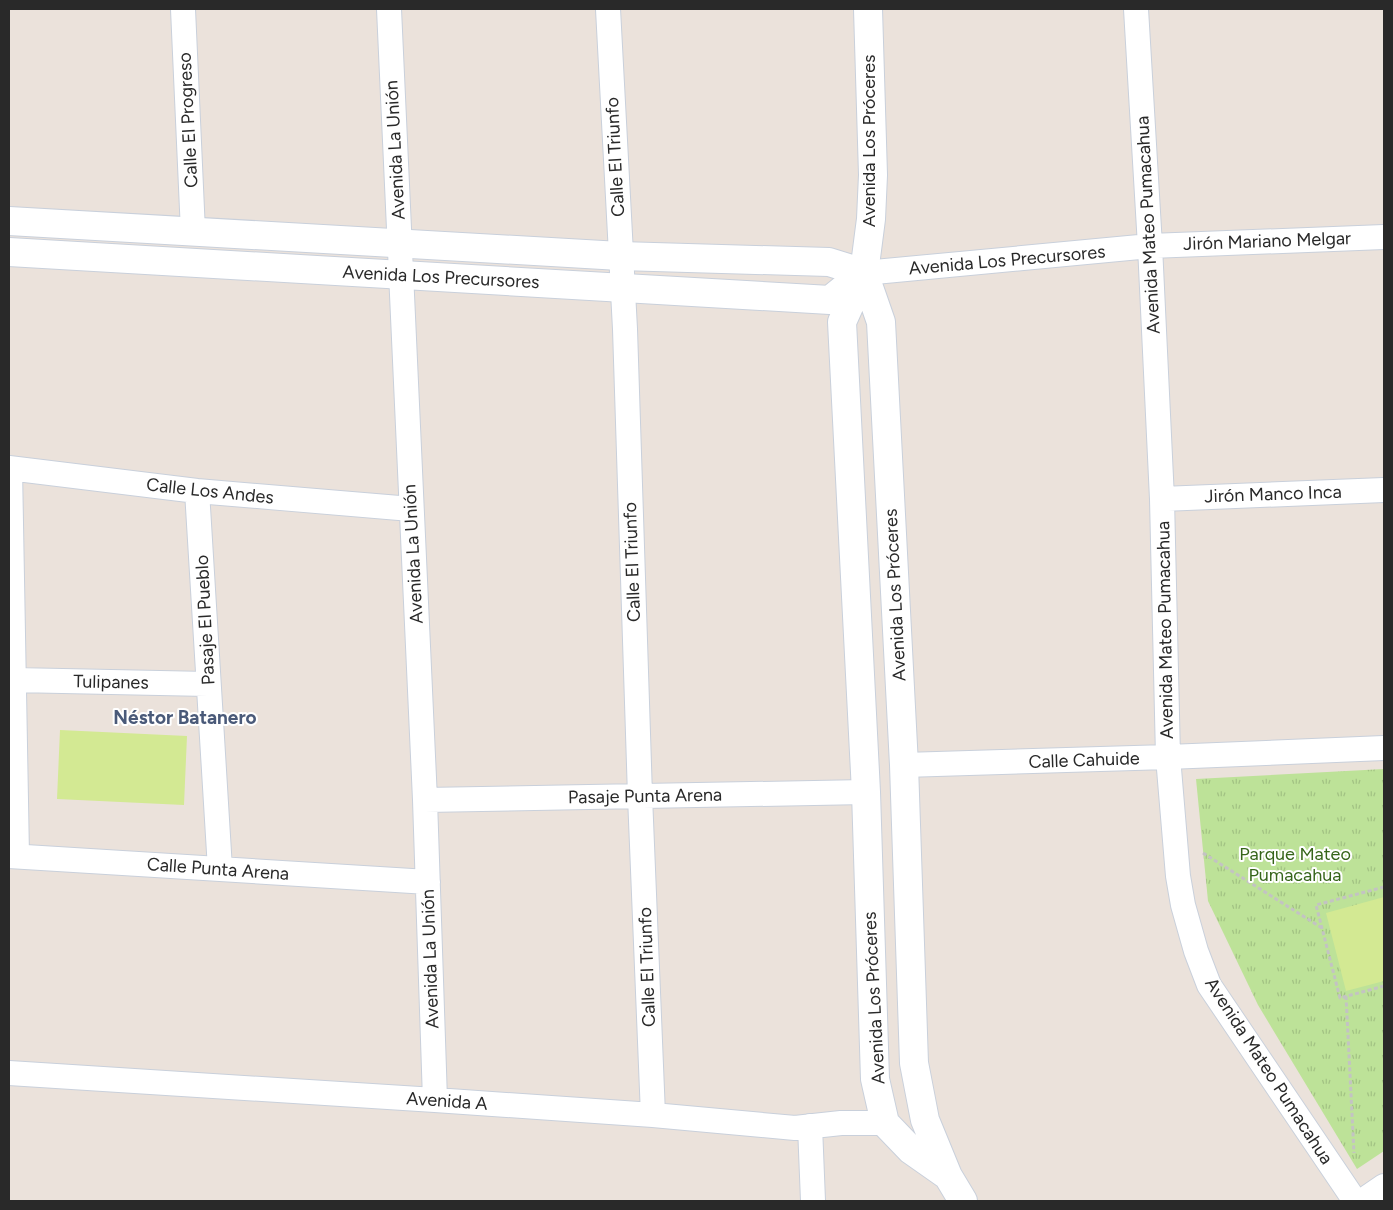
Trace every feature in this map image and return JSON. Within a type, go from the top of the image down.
[{"type":"street","name":"Calle El Progreso","points":[[183,9],[193,232]]},
{"type":"street","name":"Avenida La Unión","points":[[389,9],[425,800],[435,1100]]},
{"type":"street","name":"Calle El Triunfo","points":[[608,9],[625,329],[640,796],[653,1115]]},
{"type":"street","name":"Avenida Los Próceres","points":[[868,9],[872,175],[871,219],[864,273],[842,322],[866,792],[876,1079],[885,1123]]},
{"type":"street","name":"Avenida Mateo Pumacahua","points":[[1136,9],[1162,499],[1168,757],[1178,876],[1183,905],[1196,951],[1209,985],[1355,1201]]},
{"type":"street","name":"Avenida Los Precursores","points":[[9,221],[620,256],[829,262],[864,273],[1150,246]]},
{"type":"street","name":"Jirón Mariano Melgar","points":[[1150,246],[1384,236]]},
{"type":"street","name":"Avenida Los Precursores","points":[[9,252],[830,300],[864,273]]},
{"type":"street","name":"Avenida Los Próceres","points":[[864,273],[881,322],[904,765],[914,1063],[925,1120],[948,1176],[963,1201]]},
{"type":"street","name":"Calle Los Andes","points":[[10,468],[197,491],[411,509]]},
{"type":"street","points":[[10,468],[14,680],[13,856]]},
{"type":"street","name":"Jirón Manco Inca","points":[[1162,499],[1384,490]]},
{"type":"street","name":"Pasaje El Pueblo","points":[[197,491],[220,869]]},
{"type":"street","name":"Tulipanes","points":[[14,680],[208,684]]},
{"type":"street","name":"Calle Cahuide","points":[[904,765],[1384,748]]},
{"type":"street","name":"Pasaje Punta Arena","points":[[425,800],[866,792]]},
{"type":"street","name":"Calle Punta Arena","points":[[13,856],[428,882]]},
{"type":"street","name":"Avenida A","points":[[9,1073],[653,1115],[795,1128],[842,1123],[885,1123]]},
{"type":"street","points":[[885,1123],[910,1150],[948,1176]]},
{"type":"street","points":[[810,1126],[813,1201]]},
{"type":"street","points":[[1362,1201],[1384,1186]]},
{"type":"path","points":[[1174,835],[1322,928]]},
{"type":"path","points":[[1384,887],[1316,905],[1340,998],[1384,986]]},
{"type":"path","points":[[1346,996],[1355,1162]]},
{"type":"green space","points":[[60,730],[187,736],[184,805],[57,799]]},
{"type":"green space","name":"Parque Mateo Pumacahua","points":[[1384,769],[1384,1151],[1357,1169],[1258,1005],[1208,901],[1196,779]]},
{"type":"green space","points":[[1384,897],[1384,981],[1346,991],[1326,913]]},
{"type":"district","name":"Néstor Batanero","points":[[185,717]]}]
